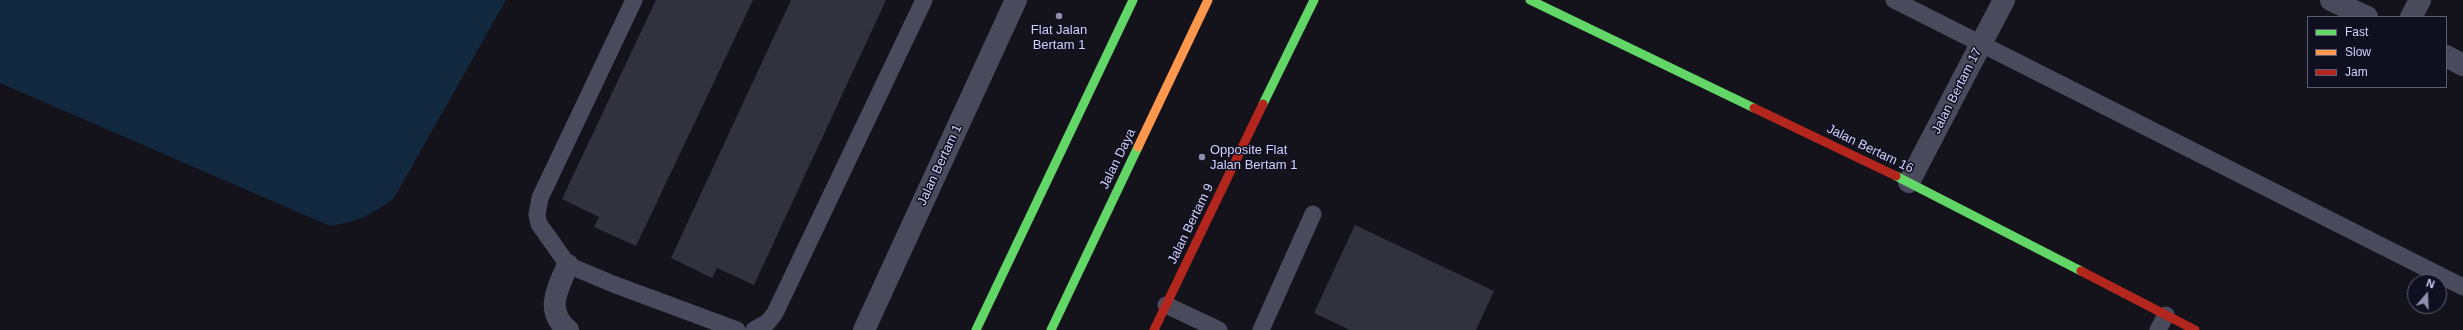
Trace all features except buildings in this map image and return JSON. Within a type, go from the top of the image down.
[{"type":"street","name":"Jalan Bertam 1","points":[[864,330],[1016,0]]},
{"type":"street","points":[[976,330],[1133,0]]},
{"type":"street","name":"Jalan Daya","points":[[1051,330],[1208,0]]},
{"type":"street","name":"Jalan Bertam 9","points":[[1154,330],[1314,0]]},
{"type":"street","name":"Jalan Bertam 16","points":[[1530,0],[1909,182],[2195,330]]},
{"type":"street","name":"Jalan Bertam 17","points":[[1909,182],[2004,0]]},
{"type":"street","points":[[2331,0],[2365,16]]},
{"type":"street","points":[[2412,16],[2420,0]]},
{"type":"street","points":[[2447,57],[2463,65]]},
{"type":"street","points":[[568,265],[556,290],[554,303],[556,315],[568,330]]},
{"type":"lane","points":[[634,0],[537,206],[539,224],[568,265],[613,284],[737,330]]},
{"type":"lane","points":[[754,330],[768,322],[775,313],[924,0]]},
{"type":"lane","points":[[1894,0],[2463,287]]},
{"type":"lane","points":[[1261,330],[1313,214]]},
{"type":"lane","points":[[1166,305],[1219,330]]},
{"type":"lane","points":[[2158,330],[2166,315]]},
{"type":"water","points":[[0,0],[506,0],[394,198],[379,209],[364,217],[330,226],[0,83]]},
{"type":"traffic: fast","points":[[976,330],[1133,0]]},
{"type":"traffic: fast","points":[[1263,104],[1314,0]]},
{"type":"traffic: fast","points":[[1530,0],[1754,108]]},
{"type":"traffic: fast","points":[[1051,330],[1138,147]]},
{"type":"traffic: fast","points":[[1896,176],[2081,271]]},
{"type":"traffic: slow","points":[[1138,147],[1208,0]]},
{"type":"traffic: jam","points":[[1154,330],[1263,104]]},
{"type":"traffic: jam","points":[[1754,108],[1896,176]]},
{"type":"traffic: jam","points":[[2081,271],[2195,330]]},
{"type":"place","name":"Flat Jalan Bertam 1","points":[[1059,16]]},
{"type":"place","name":"Opposite Flat Jalan Bertam 1","points":[[1202,157]]}]
